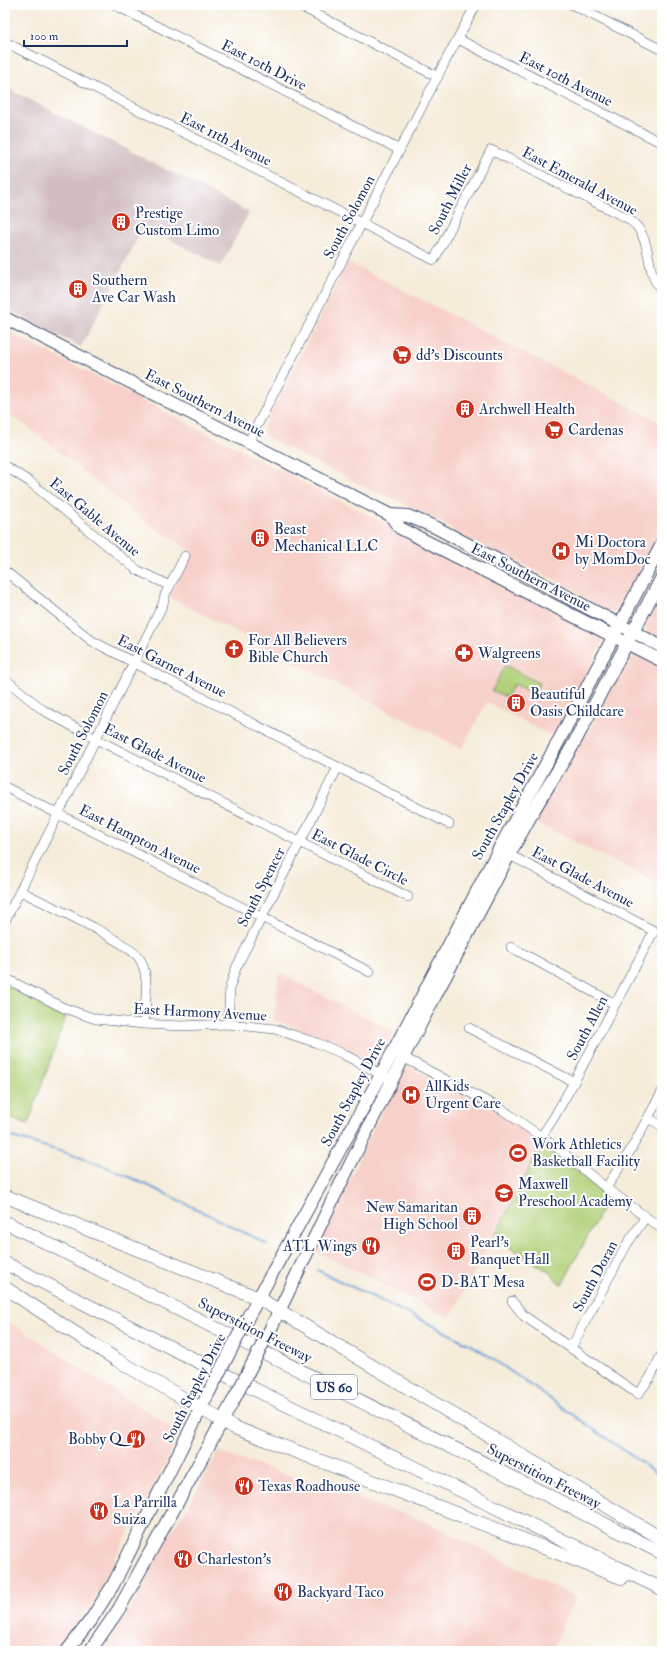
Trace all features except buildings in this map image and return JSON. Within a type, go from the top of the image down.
[{"type":"highway","points":[[5,1196],[258,1298],[662,1539]]},
{"type":"highway","name":"Superstition Freeway","points":[[5,1222],[662,1553]]},
{"type":"highway","name":"US 60","points":[[5,1263],[203,1364],[662,1590]]},
{"type":"highway","points":[[5,1288],[117,1360],[240,1430],[662,1594]]},
{"type":"main road","name":"East Southern Avenue","points":[[5,318],[390,515],[408,516],[435,527],[662,647]]},
{"type":"main road","name":"East Southern Avenue","points":[[390,515],[400,528],[662,661]]},
{"type":"main road","name":"South Stapley Drive","points":[[90,1651],[119,1609],[232,1403],[271,1328],[351,1162],[404,1058],[560,739],[621,625],[662,544]]},
{"type":"main road","points":[[433,545],[447,545],[488,565],[492,564],[495,559]]},
{"type":"main road","points":[[488,573],[493,570],[500,571],[525,583],[540,582]]},
{"type":"main road","name":"South Stapley Drive","points":[[67,1651],[92,1618],[113,1585],[209,1392],[258,1298],[504,852],[572,747],[662,577]]},
{"type":"main road","points":[[552,778],[549,775],[561,751],[560,739]]},
{"type":"main road","points":[[351,1162],[349,1153],[358,1133],[360,1122],[359,1115]]},
{"type":"main road","points":[[333,1199],[330,1191],[343,1164],[338,1155]]},
{"type":"street","name":"East 10th Drive","points":[[115,5],[400,150]]},
{"type":"street","points":[[298,5],[438,77]]},
{"type":"street","name":"South Solomon","points":[[248,443],[476,5]]},
{"type":"street","points":[[573,5],[662,50]]},
{"type":"street","name":"East 10th Avenue","points":[[458,39],[662,143]]},
{"type":"street","name":"East 11th Avenue","points":[[5,42],[434,260]]},
{"type":"street","name":"South Miller","points":[[434,260],[491,150]]},
{"type":"street","name":"East Emerald Avenue","points":[[491,150],[629,219],[640,231],[654,280],[656,285],[662,290]]},
{"type":"street","name":"East Gable Avenue","points":[[5,466],[30,482],[137,570],[170,586]]},
{"type":"street","name":"South Solomon","points":[[5,921],[134,663],[185,556]]},
{"type":"street","name":"East Garnet Avenue","points":[[5,571],[92,641],[449,824]]},
{"type":"street","name":"East Glade Avenue","points":[[5,679],[43,710],[96,739],[300,842]]},
{"type":"street","name":"South Spencer","points":[[228,1024],[230,987],[244,952],[338,767]]},
{"type":"street","name":"East Hampton Avenue","points":[[5,787],[59,813],[370,972]]},
{"type":"street","name":"East Glade Circle","points":[[300,842],[408,897]]},
{"type":"street","name":"East Glade Avenue","points":[[504,852],[654,931]]},
{"type":"street","points":[[20,891],[120,942],[140,959],[146,979],[144,1024]]},
{"type":"street","name":"South Allen","points":[[541,1136],[553,1119],[574,1082],[654,931]]},
{"type":"street","points":[[511,947],[615,1004]]},
{"type":"street","name":"East Harmony Avenue","points":[[5,978],[64,1008],[96,1019],[181,1026],[228,1024],[275,1030],[297,1035],[341,1053],[392,1081]]},
{"type":"street","points":[[469,1028],[574,1082]]},
{"type":"street","points":[[393,1052],[504,1110],[541,1136],[606,1188],[662,1229]]},
{"type":"street","points":[[606,1188],[630,1151],[662,1092]]},
{"type":"street","points":[[648,1118],[662,1126]]},
{"type":"street","name":"South Doran","points":[[571,1348],[627,1244],[646,1218]]},
{"type":"street","points":[[512,1301],[524,1316],[638,1394],[650,1378],[662,1354]]},
{"type":"shaded area","points":[[5,87],[249,212],[221,266],[144,226],[81,347],[5,308]]},
{"type":"shaded area","points":[[348,262],[662,423],[662,530],[619,611],[611,613],[583,598],[555,580],[509,557],[491,551],[465,538],[439,521],[397,500],[379,494],[268,438],[264,434],[263,428]]},
{"type":"shaded area","points":[[5,330],[597,632],[602,638],[602,645],[554,737],[487,702],[462,749],[169,597],[193,552],[148,524],[26,425],[5,414]]},
{"type":"shaded area","points":[[662,594],[662,641],[648,634],[645,627],[646,621]]},
{"type":"shaded area","points":[[637,654],[662,670],[662,885],[533,821],[596,718],[625,661],[629,657]]},
{"type":"shaded area","points":[[279,973],[394,1032],[378,1061],[371,1062],[316,1034],[274,1021]]},
{"type":"shaded area","points":[[409,1066],[505,1116],[542,1144],[450,1318],[316,1251],[403,1070]]},
{"type":"shaded area","points":[[5,1319],[180,1433],[148,1500],[115,1558],[109,1578],[82,1619],[57,1651],[5,1651]]},
{"type":"shaded area","points":[[662,1439],[662,1460],[658,1457],[660,1452],[656,1450]]},
{"type":"shaded area","points":[[218,1452],[425,1521],[576,1597],[561,1627],[563,1628],[551,1651],[97,1651],[130,1610],[148,1578],[153,1558],[186,1510]]},
{"type":"green space","points":[[505,665],[539,683],[534,694],[514,684],[507,697],[492,691]]},
{"type":"green space","points":[[5,985],[66,1016],[28,1124],[5,1117]]},
{"type":"green space","points":[[542,1144],[609,1196],[562,1285],[549,1272],[493,1239]]},
{"type":"waterway","points":[[5,1135],[73,1155],[118,1172],[267,1244]]},
{"type":"waterway","points":[[317,1270],[436,1327],[480,1350],[662,1477]]},
{"type":"place","name":"Prestige Custom Limo","points":[[121,222]]},
{"type":"place","name":"Southern Ave Car Wash","points":[[78,289]]},
{"type":"place","name":"dd's Discounts","points":[[402,355]]},
{"type":"place","name":"Archwell Health","points":[[465,409]]},
{"type":"place","name":"Cardenas","points":[[554,430]]},
{"type":"place","name":"Beast Mechanical LLC","points":[[260,538]]},
{"type":"place","name":"Mi Doctora by MomDoc","points":[[561,551]]},
{"type":"place","name":"For All Believers Bible Church","points":[[234,649]]},
{"type":"place","name":"Walgreens","points":[[464,653]]},
{"type":"place","name":"Beautiful Oasis Childcare","points":[[516,703]]},
{"type":"place","name":"AllKids Urgent Care","points":[[411,1095]]},
{"type":"place","name":"Work Athletics Basketball Facility","points":[[518,1153]]},
{"type":"place","name":"Maxwell Preschool Academy","points":[[504,1193]]},
{"type":"place","name":"New Samaritan High School","points":[[472,1216]]},
{"type":"place","name":"ATL Wings","points":[[371,1246]]},
{"type":"place","name":"Pearl's Banquet Hall","points":[[456,1251]]},
{"type":"place","name":"D-BAT Mesa","points":[[427,1282]]},
{"type":"place","name":"Bobby Q","points":[[136,1439]]},
{"type":"place","name":"Texas Roadhouse","points":[[244,1486]]},
{"type":"place","name":"La Parrilla Suiza","points":[[99,1511]]},
{"type":"place","name":"Charleston's","points":[[183,1559]]},
{"type":"place","name":"Backyard Taco","points":[[283,1592]]}]
